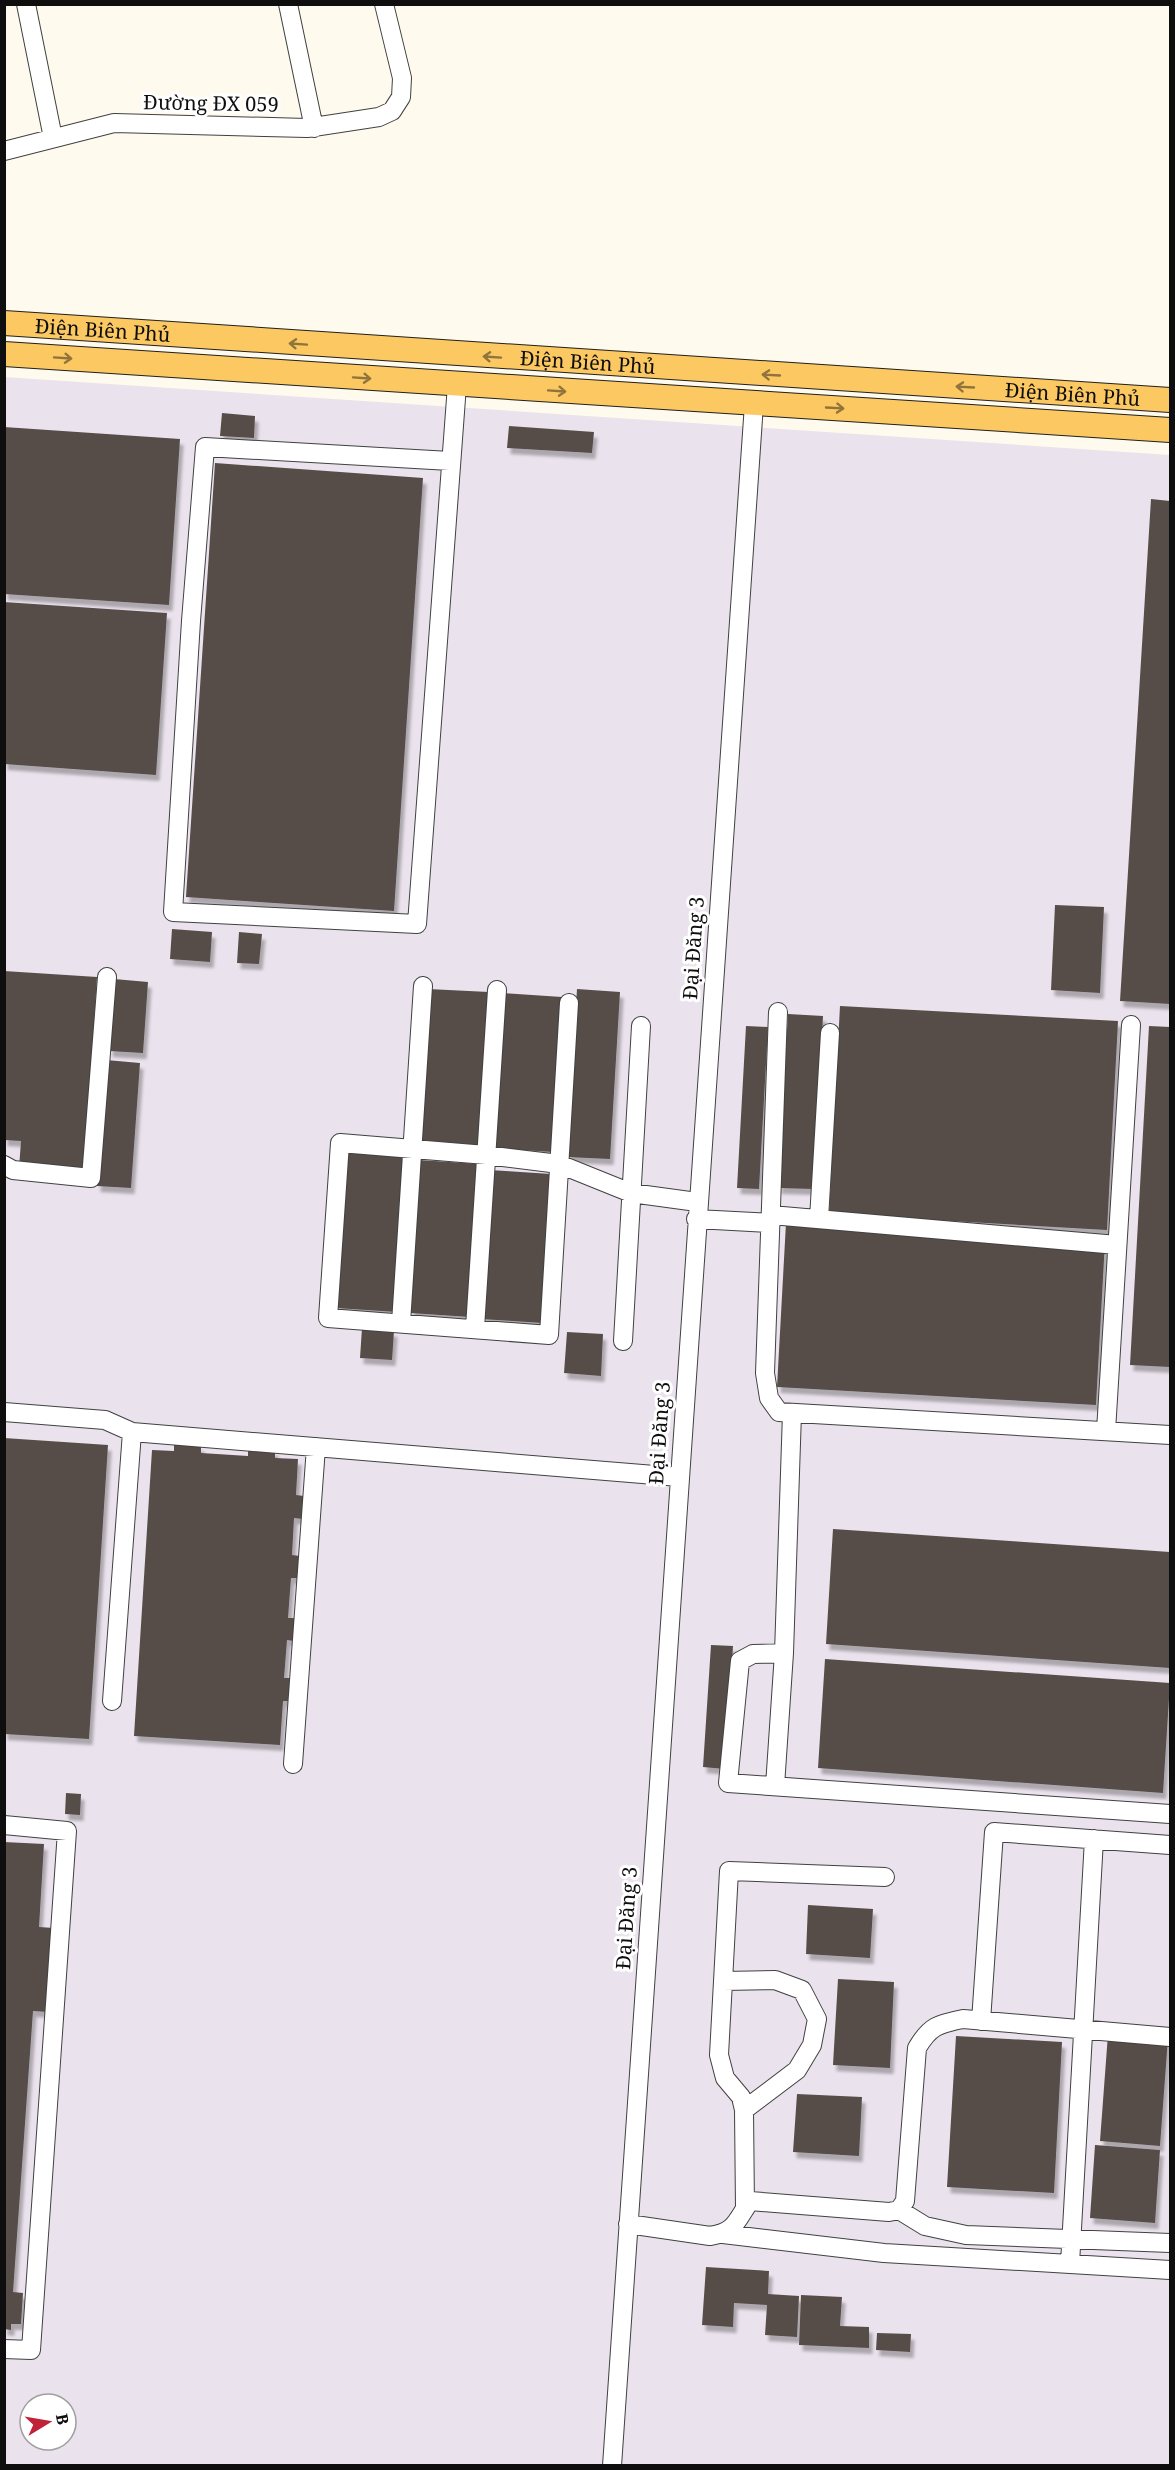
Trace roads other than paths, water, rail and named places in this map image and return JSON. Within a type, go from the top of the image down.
[{"type":"main road","name":"Điện Biên Phủ","points":[[4,323],[1170,400]]},
{"type":"main road","name":"Điện Biên Phủ","points":[[4,354],[1170,430]]},
{"type":"street","points":[[26,4],[53,138]]},
{"type":"street","points":[[288,4],[314,128]]},
{"type":"street","name":"Đường ĐX 059","points":[[4,151],[114,123],[314,128],[379,117],[392,111],[402,97],[402,78],[384,4]]},
{"type":"street","points":[[450,460],[205,447],[191,621],[173,912],[417,924],[457,384]]},
{"type":"street","name":"Đại Đăng 3","points":[[612,2466],[754,404]]},
{"type":"street","points":[[4,1164],[13,1170],[91,1178],[107,977]]},
{"type":"street","points":[[402,1323],[423,986]]},
{"type":"street","points":[[475,1328],[496,990]]},
{"type":"street","points":[[569,1003],[559,1164],[549,1335],[328,1318],[340,1143],[486,1155],[559,1164],[631,1193],[697,1210],[771,1219],[819,1218],[1117,1245]]},
{"type":"street","points":[[778,1012],[765,1373],[769,1398],[779,1412],[1170,1435]]},
{"type":"street","points":[[1106,1431],[1131,1025]]},
{"type":"street","points":[[622,1341],[641,1026]]},
{"type":"street","points":[[819,1218],[830,1033]]},
{"type":"street","points":[[4,1412],[105,1419],[132,1432],[679,1478]]},
{"type":"street","points":[[775,1786],[784,1653],[792,1413]]},
{"type":"street","points":[[112,1701],[132,1432]]},
{"type":"street","points":[[293,1764],[315,1447]]},
{"type":"street","points":[[784,1653],[753,1654],[740,1661],[728,1783],[1170,1814]]},
{"type":"street","points":[[4,1825],[67,1831],[31,2350],[4,2349]]},
{"type":"street","points":[[981,2021],[994,1832],[1170,1845]]},
{"type":"street","points":[[1071,2264],[1094,1839]]},
{"type":"street","points":[[745,2209],[744,2110],[741,2097],[725,2078],[719,2055],[729,1871],[885,1877]]},
{"type":"street","points":[[723,1981],[775,1980],[802,1990],[817,2019],[812,2045],[796,2070],[744,2110]]},
{"type":"street","points":[[899,2210],[905,2201],[917,2048],[927,2032],[942,2024],[963,2019],[1170,2037]]},
{"type":"street","points":[[628,2224],[710,2236],[723,2234],[884,2253],[1169,2270],[1170,2239],[1071,2240],[966,2235],[925,2226],[899,2210],[889,2212],[750,2201],[734,2227],[723,2234]]}]
